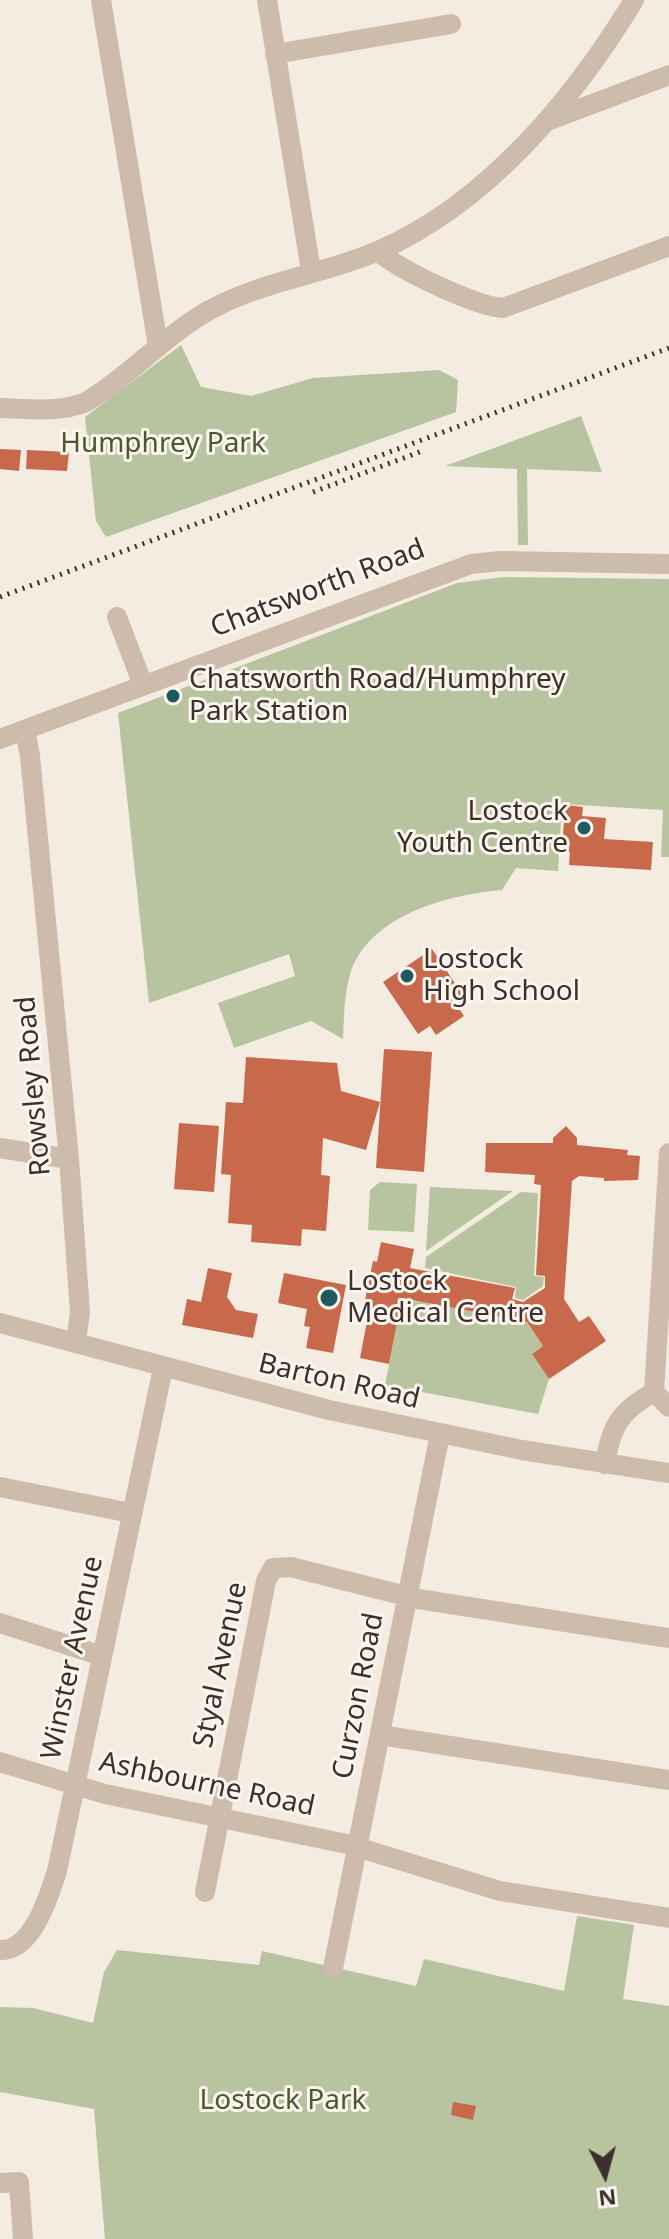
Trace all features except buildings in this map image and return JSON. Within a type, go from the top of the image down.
[{"type":"street","points":[[101,0],[158,346]]},
{"type":"street","points":[[267,0],[311,271]]},
{"type":"street","points":[[0,408],[75,407],[97,395],[186,325],[236,297],[378,251],[415,231],[466,197],[550,120],[586,74],[634,0]]},
{"type":"street","points":[[275,54],[451,24]]},
{"type":"street","points":[[550,120],[669,75]]},
{"type":"street","points":[[378,251],[394,263],[480,304],[503,308],[669,246]]},
{"type":"street","name":"Chatsworth Road","points":[[0,739],[471,564],[500,561],[669,564]]},
{"type":"street","points":[[117,617],[143,685]]},
{"type":"street","name":"Rowsley Road","points":[[25,730],[69,1159],[80,1312],[76,1342]]},
{"type":"street","points":[[0,1148],[69,1159]]},
{"type":"street","points":[[605,1464],[610,1435],[621,1416],[641,1400],[662,1400],[669,1153]]},
{"type":"street","name":"Barton Road","points":[[0,1323],[329,1410],[440,1434],[669,1473]]},
{"type":"street","name":"Winster Avenue","points":[[7,1949],[25,1939],[52,1887],[163,1368]]},
{"type":"street","name":"Curzon Road","points":[[333,1968],[440,1434]]},
{"type":"street","points":[[0,1487],[131,1513]]},
{"type":"street","name":"Styal Avenue","points":[[219,1817],[270,1571],[278,1566],[291,1567],[408,1596]]},
{"type":"street","points":[[408,1596],[669,1638]]},
{"type":"street","points":[[0,1623],[102,1656]]},
{"type":"street","points":[[380,1735],[669,1780]]},
{"type":"street","name":"Ashbourne Road","points":[[0,1762],[75,1785],[357,1848],[500,1891],[669,1918]]},
{"type":"street","points":[[205,1892],[219,1817]]},
{"type":"street","points":[[0,2183],[19,2182],[23,2239]]},
{"type":"green space","name":"Humphrey Park","points":[[181,345],[201,387],[251,396],[313,378],[439,370],[458,380],[456,412],[106,537],[96,521],[85,417]]},
{"type":"green space","points":[[581,416],[602,472],[527,469],[528,545],[518,545],[517,469],[445,466]]},
{"type":"green space","points":[[503,577],[669,579],[669,857],[661,857],[663,810],[562,804],[558,871],[516,868],[502,890],[459,897],[414,911],[376,935],[361,951],[351,971],[343,1039],[311,1021],[234,1048],[218,1003],[295,976],[289,954],[149,1003],[118,713],[457,583]]},
{"type":"green space","points":[[380,1182],[417,1184],[414,1232],[368,1230],[370,1190]]},
{"type":"green space","points":[[430,1187],[513,1191],[426,1251]]},
{"type":"green space","points":[[521,1192],[538,1193],[534,1276],[544,1277],[543,1286],[523,1300],[515,1298],[516,1287],[425,1268],[426,1257]]},
{"type":"green space","points":[[402,1298],[527,1322],[543,1346],[532,1354],[549,1379],[538,1414],[385,1385]]},
{"type":"green space","name":"Lostock Park","points":[[577,1916],[634,1925],[623,1999],[669,2006],[669,2239],[105,2239],[94,2109],[0,2092],[0,2007],[33,2008],[93,2023],[104,1972],[117,1950],[259,1965],[262,1951],[416,1986],[424,1959],[564,1991]]},
{"type":"railway","points":[[0,597],[669,348]]},
{"type":"railway","points":[[313,492],[425,450]]},
{"type":"place","name":"Chatsworth Road/Humphrey Park Station","points":[[173,696]]},
{"type":"place","name":"Lostock Youth Centre","points":[[584,828]]},
{"type":"place","name":"Lostock High School","points":[[407,976]]},
{"type":"place","name":"Lostock Medical Centre","points":[[329,1298]]}]
